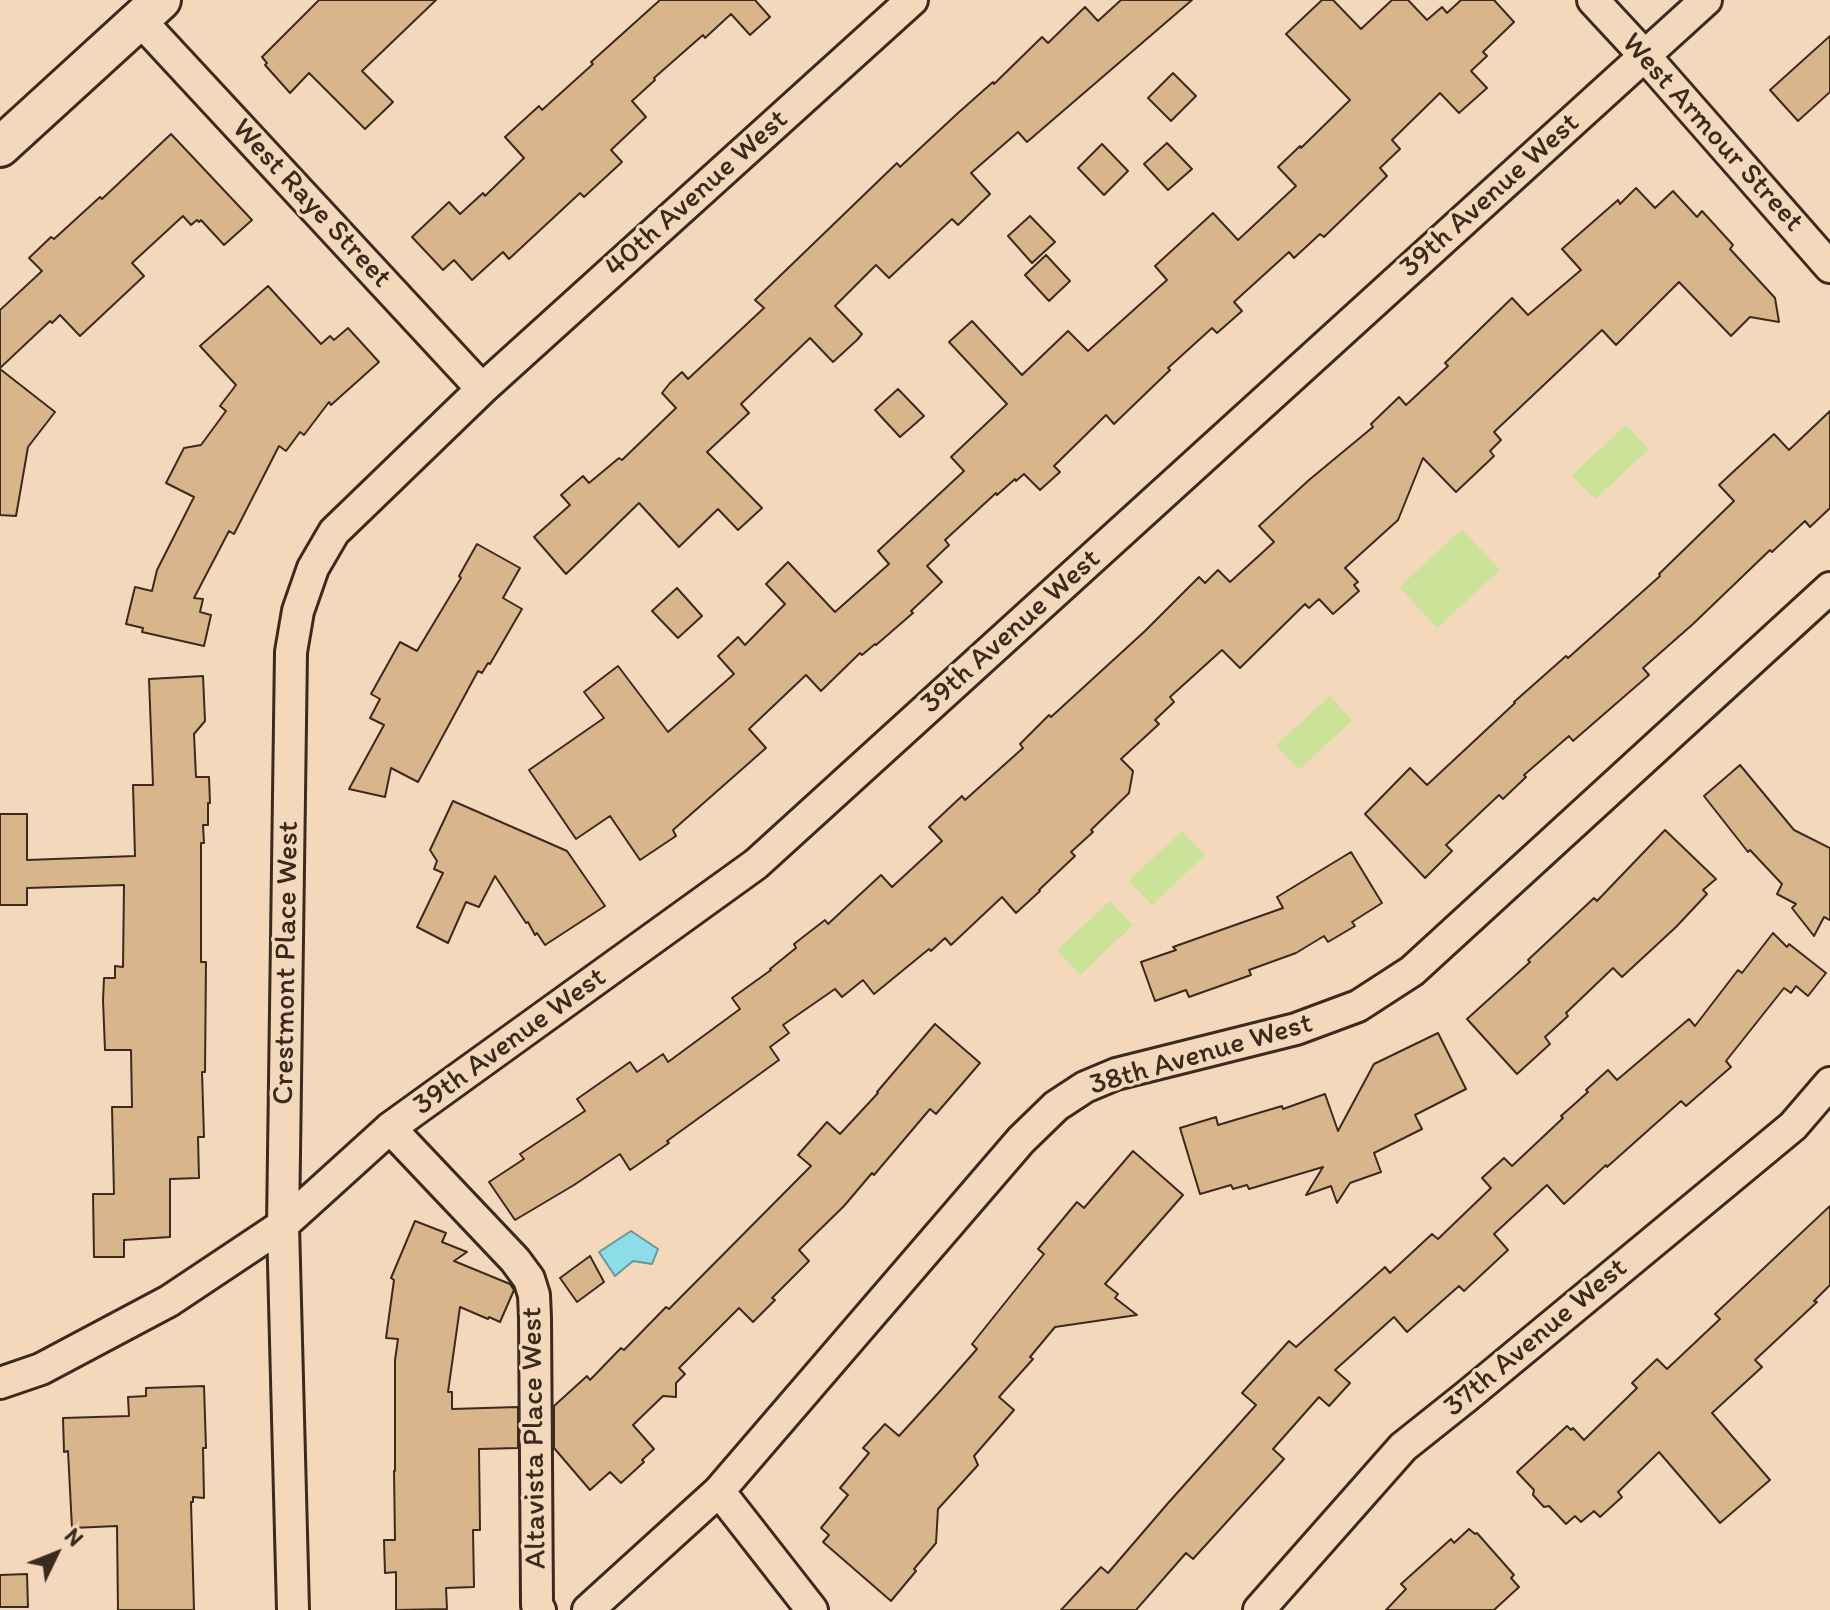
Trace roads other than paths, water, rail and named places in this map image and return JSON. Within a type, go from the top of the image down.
[{"type":"street","name":"40th Avenue West","points":[[482,389],[912,0]]},
{"type":"street","name":"West Armour Street","points":[[1593,0],[1830,267]]},
{"type":"street","name":"39th Avenue West","points":[[0,1383],[41,1369],[169,1301],[283,1225],[390,1128],[756,864],[1706,0]]},
{"type":"street","name":"West Raye Street","points":[[150,10],[482,389]]},
{"type":"street","points":[[0,147],[150,10]]},
{"type":"street","name":"Crestmont Place West","points":[[293,1610],[283,1225],[291,652],[298,611],[313,568],[334,532],[482,389]]},
{"type":"street","name":"38th Avenue West","points":[[588,1610],[719,1491],[1021,1140],[1056,1106],[1085,1087],[1116,1074],[1296,1029],[1358,1006],[1412,971],[1830,588]]},
{"type":"street","name":"37th Avenue West","points":[[1259,1610],[1403,1447],[1793,1126],[1830,1083]]},
{"type":"street","name":"Altavista Place West","points":[[390,1128],[515,1260],[529,1279],[534,1295],[537,1605],[540,1610]]},
{"type":"street","points":[[719,1491],[812,1610]]},
{"type":"water","points":[[631,1231],[658,1249],[652,1264],[633,1261],[615,1276],[599,1252]]}]
